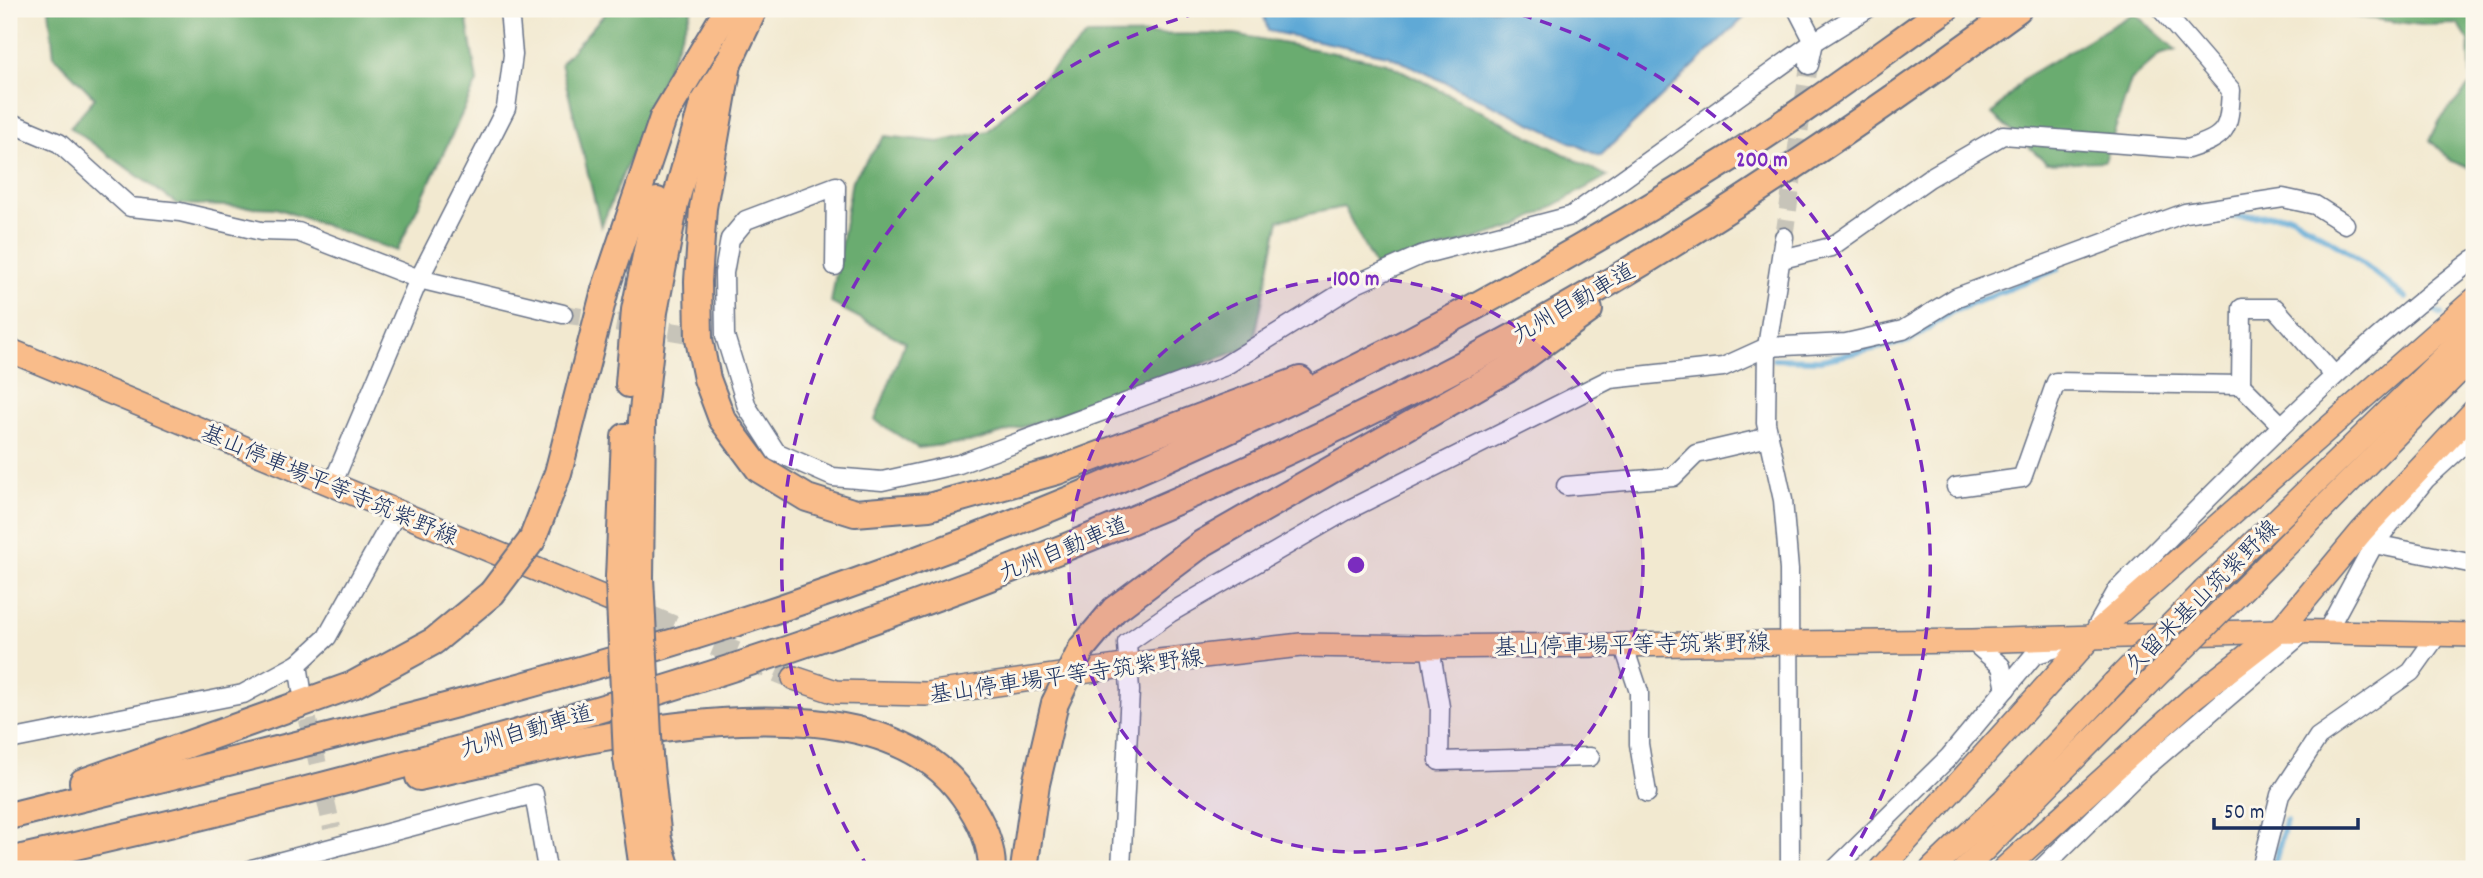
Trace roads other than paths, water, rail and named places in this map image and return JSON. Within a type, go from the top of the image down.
[{"type":"highway","points":[[9,808],[353,685],[434,641],[492,593],[532,540],[558,473],[604,290],[663,118],[728,9]]},
{"type":"highway","points":[[629,578],[654,312],[674,203],[703,104],[728,64],[754,9]]},
{"type":"highway","name":"九州自動車道","points":[[9,816],[391,720],[674,642],[909,563],[1143,470],[1425,333],[1594,241],[1731,157],[1945,9]]},
{"type":"highway","name":"九州自動車道","points":[[9,861],[253,805],[686,684],[923,604],[1062,549],[1299,445],[1433,379],[1611,281],[1753,193],[1880,109],[2018,9]]},
{"type":"highway","points":[[643,869],[629,578],[625,424],[635,310],[657,200],[700,60]]},
{"type":"highway","points":[[728,64],[703,208],[698,281],[699,339],[707,379],[722,419],[759,469],[807,498],[855,513],[929,507],[1057,471],[1425,333]]},
{"type":"highway","points":[[1024,869],[1036,784],[1055,703],[1082,648],[1114,610],[1203,543],[1506,370],[1753,193]]},
{"type":"highway","points":[[253,805],[404,780],[681,723],[733,719],[792,722],[842,727],[886,739],[940,769],[974,810],[985,834],[992,869]]},
{"type":"highway","points":[[638,757],[667,869]]},
{"type":"main road","points":[[1881,869],[2090,638],[2208,530],[2474,300]]},
{"type":"main road","name":"久留米基山筑紫野線","points":[[1932,869],[2004,800],[2204,592],[2474,327]]},
{"type":"main road","name":"基山停車場平等寺筑紫野線","points":[[9,350],[652,618]]},
{"type":"main road","name":"久留米基山筑紫野線","points":[[1965,869],[2474,356]]},
{"type":"main road","points":[[2004,869],[2193,698],[2278,631],[2362,531],[2474,411]]},
{"type":"main road","name":"基山停車場平等寺筑紫野線","points":[[794,678],[836,692],[926,694],[1301,645],[1430,647],[1972,641],[2278,631],[2474,635]]},
{"type":"street","points":[[332,485],[419,279],[506,108],[513,55],[509,9]]},
{"type":"street","points":[[1797,9],[1814,41],[1809,65]]},
{"type":"street","points":[[835,266],[836,186],[746,220],[730,239],[718,337],[747,407],[776,452],[833,477],[882,481],[959,464],[1223,368],[1356,284],[1420,255],[1571,216],[1814,41],[1867,9]]},
{"type":"street","points":[[1782,259],[1831,247],[1973,149],[2003,135],[2188,149],[2217,140],[2230,119],[2231,90],[2161,9]]},
{"type":"street","points":[[9,122],[59,143],[130,207],[180,212],[261,231],[298,232],[419,279],[563,314]]},
{"type":"street","points":[[1121,869],[1130,691],[1127,643],[1170,613],[1346,511],[1610,379],[1723,368],[1767,347],[1846,343],[1903,330],[1957,297],[2185,213],[2283,198],[2315,205],[2345,224]]},
{"type":"street","points":[[1784,237],[1767,347],[1766,423],[1783,500],[1789,570],[1790,869]]},
{"type":"street","points":[[1835,869],[1949,757],[2034,655],[2090,638],[2118,589],[2281,425],[2333,374],[2425,296],[2474,259]]},
{"type":"street","points":[[2241,385],[2242,308],[2275,308],[2333,374]]},
{"type":"street","points":[[1955,487],[2022,478],[2056,382],[2241,385],[2281,425]]},
{"type":"street","points":[[2041,869],[2137,775],[2315,632],[2374,544],[2426,480],[2474,435]]},
{"type":"street","points":[[1566,486],[1673,477],[1696,454],[1769,437]]},
{"type":"street","points":[[9,740],[243,694],[298,664],[327,637],[397,512]]},
{"type":"street","points":[[2374,544],[2474,564]]},
{"type":"street","points":[[2261,869],[2280,795],[2318,737],[2411,672],[2438,634]]},
{"type":"street","points":[[1972,641],[2001,666],[2006,689]]},
{"type":"street","points":[[1623,644],[1639,692],[1639,744],[1647,793]]},
{"type":"street","points":[[1430,647],[1440,707],[1439,761],[1590,757]]},
{"type":"street","points":[[298,664],[302,690]]},
{"type":"street","points":[[252,869],[335,836],[534,794],[547,869]]},
{"type":"water","points":[[1262,9],[1753,9],[1600,156],[1388,55],[1268,31]]},
{"type":"waterway","points":[[2209,217],[2290,215],[2346,250],[2406,298]]},
{"type":"waterway","points":[[1774,359],[1821,360],[1909,341],[1951,312],[2057,269]]},
{"type":"waterway","points":[[2433,310],[2441,314]]},
{"type":"waterway","points":[[2273,869],[2286,821]]},
{"type":"tunnel","points":[[1784,237],[1809,65]]},
{"type":"tunnel","points":[[563,314],[708,337]]},
{"type":"tunnel","points":[[652,618],[794,678]]},
{"type":"tunnel","points":[[302,693],[332,828]]}]
